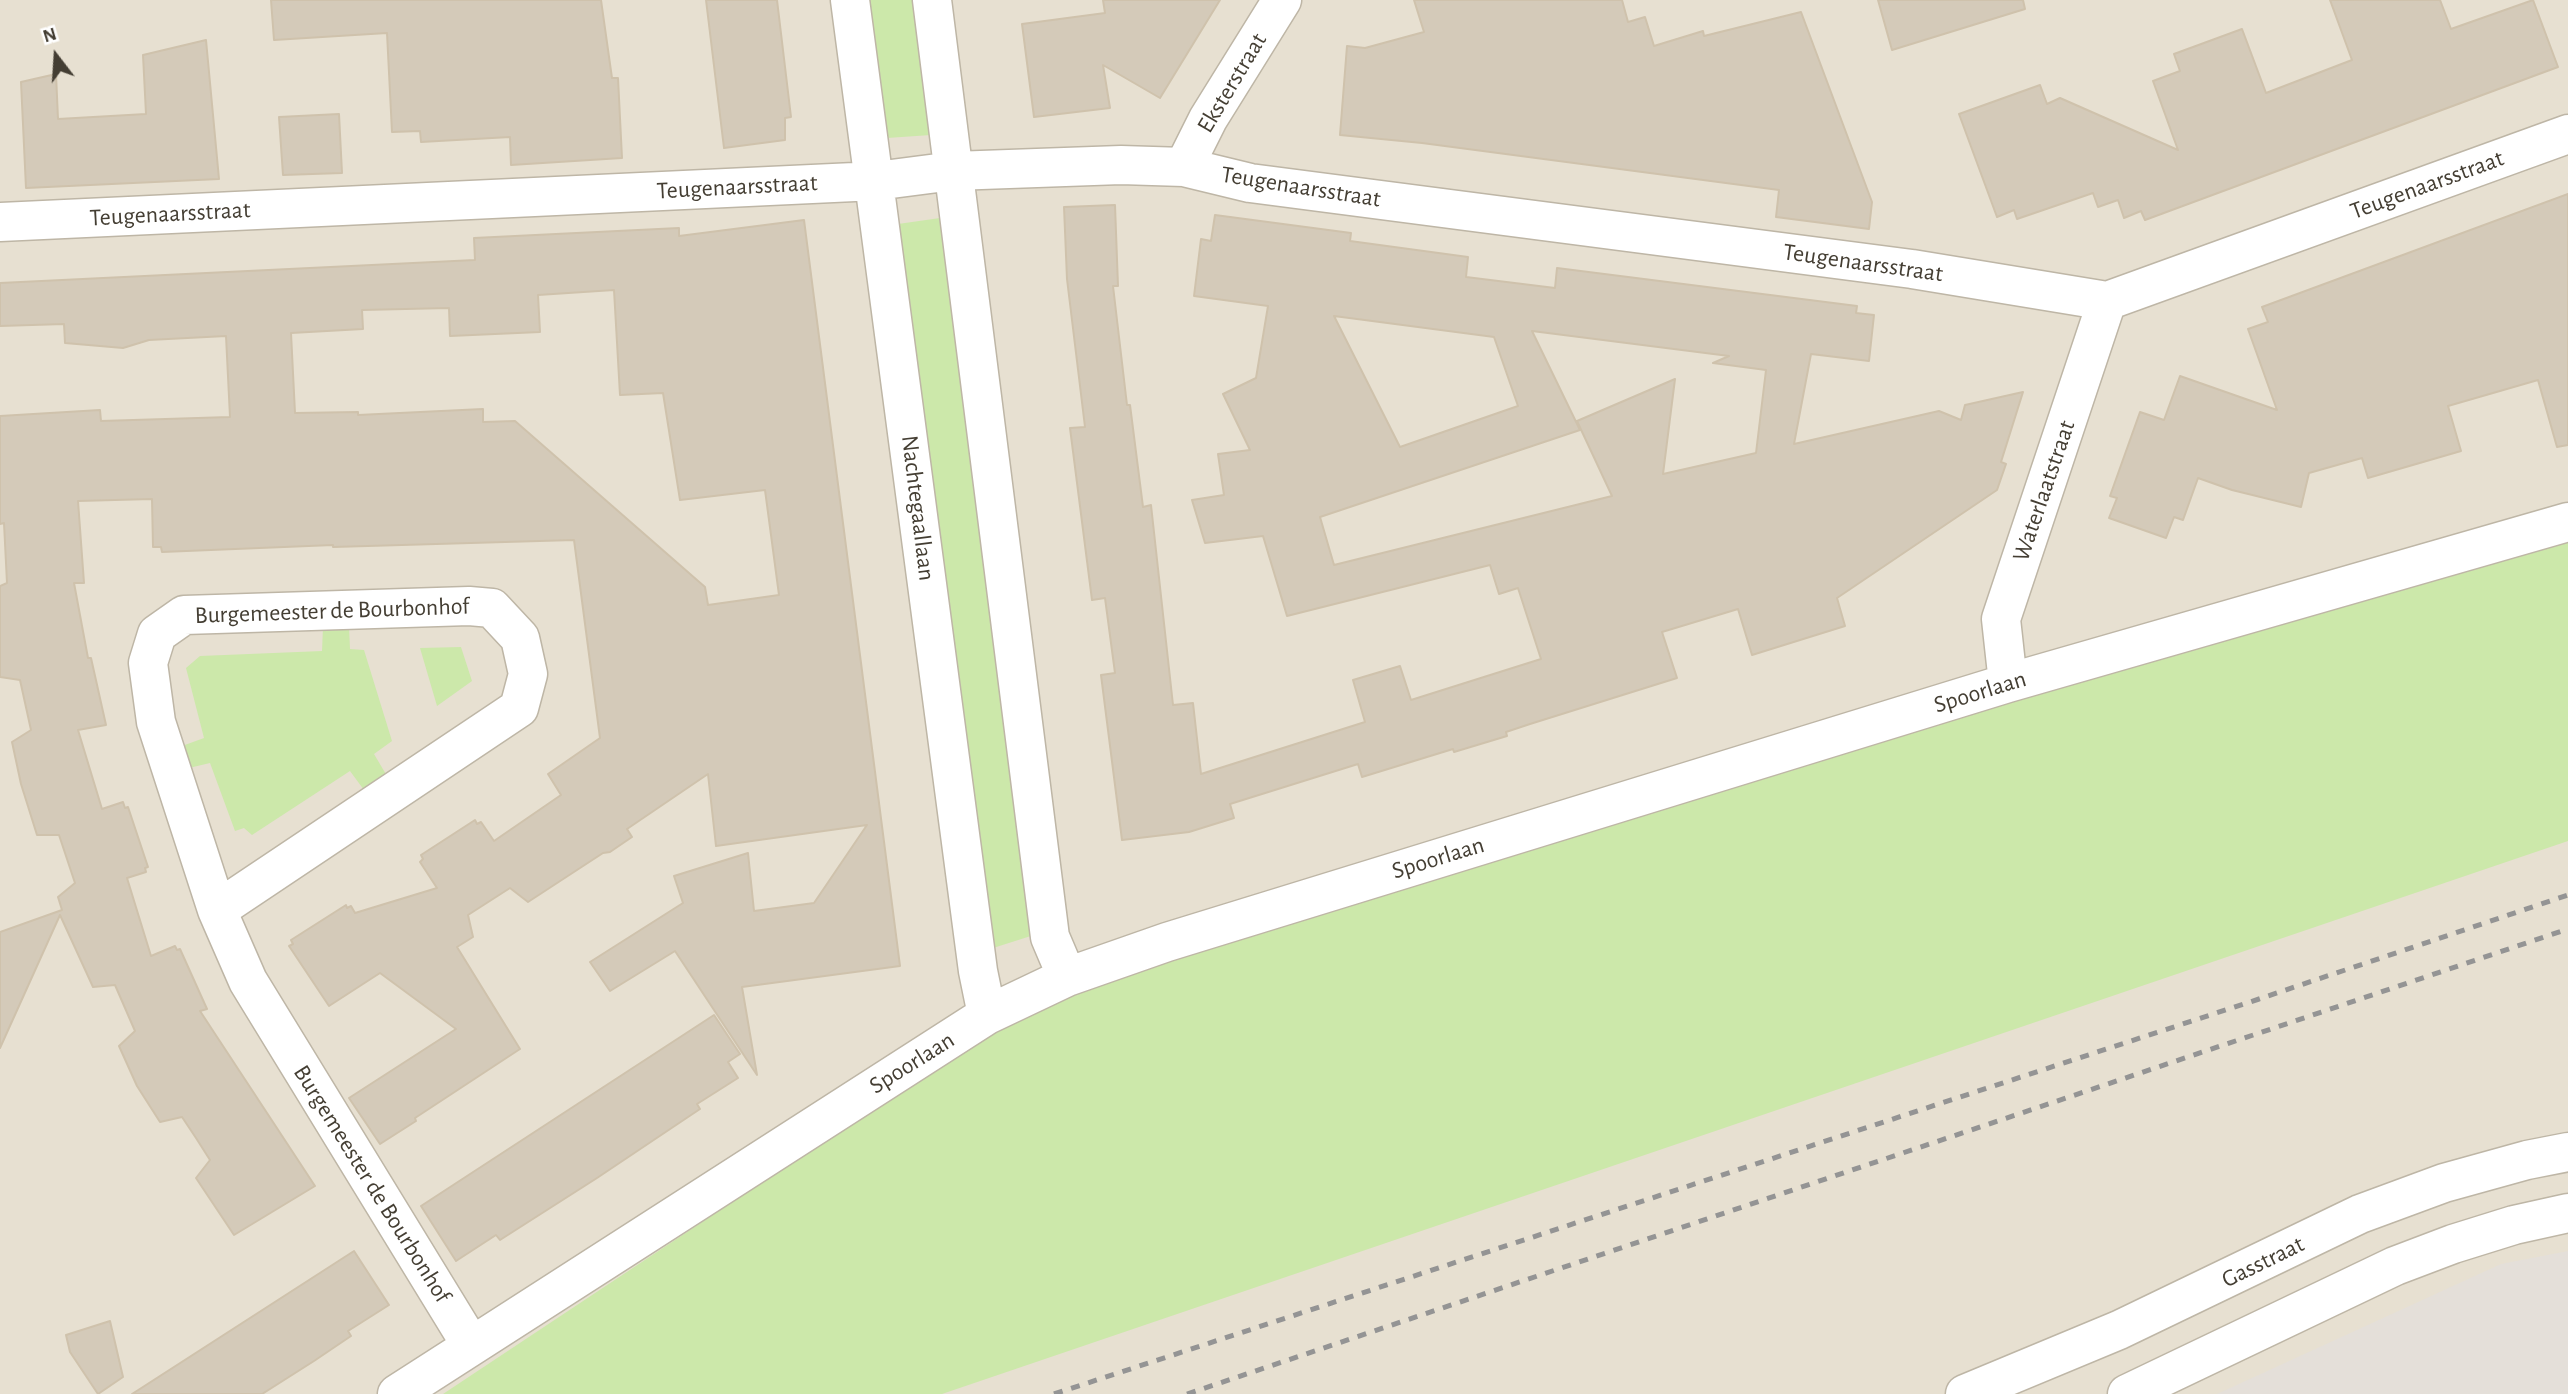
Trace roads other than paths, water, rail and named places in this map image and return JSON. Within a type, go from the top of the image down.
[{"type":"street","name":"Nachtegaallaan","points":[[850,0],[876,181],[976,957],[987,1015]]},
{"type":"street","points":[[932,0],[1051,937],[1067,977]]},
{"type":"street","name":"Eksterstraat","points":[[1184,167],[1208,119],[1282,0]]},
{"type":"street","name":"Teugenaarsstraat","points":[[0,222],[876,181],[953,171],[1121,165],[1184,167],[1250,183],[1912,269],[2107,302],[2568,134]]},
{"type":"street","name":"Waterlaatstraat","points":[[2008,683],[2001,619],[2107,302]]},
{"type":"street","name":"Spoorlaan","points":[[397,1394],[987,1015],[1067,977],[1167,942],[2008,683],[2568,522]]},
{"type":"street","name":"Burgemeester de Bourbonhof","points":[[217,910],[519,708],[528,674],[520,638],[492,608],[469,606],[184,615],[157,634],[148,663],[156,722],[217,910],[248,981],[471,1345]]},
{"type":"street","name":"Gasstraat","points":[[1965,1394],[2039,1366],[2119,1330],[2360,1214],[2444,1183],[2527,1160],[2568,1152]]},
{"type":"street","points":[[2127,1394],[2395,1266],[2465,1240],[2568,1213]]},
{"type":"railway","points":[[1054,1394],[2568,895]]},
{"type":"railway","points":[[1187,1394],[2568,929]]}]
